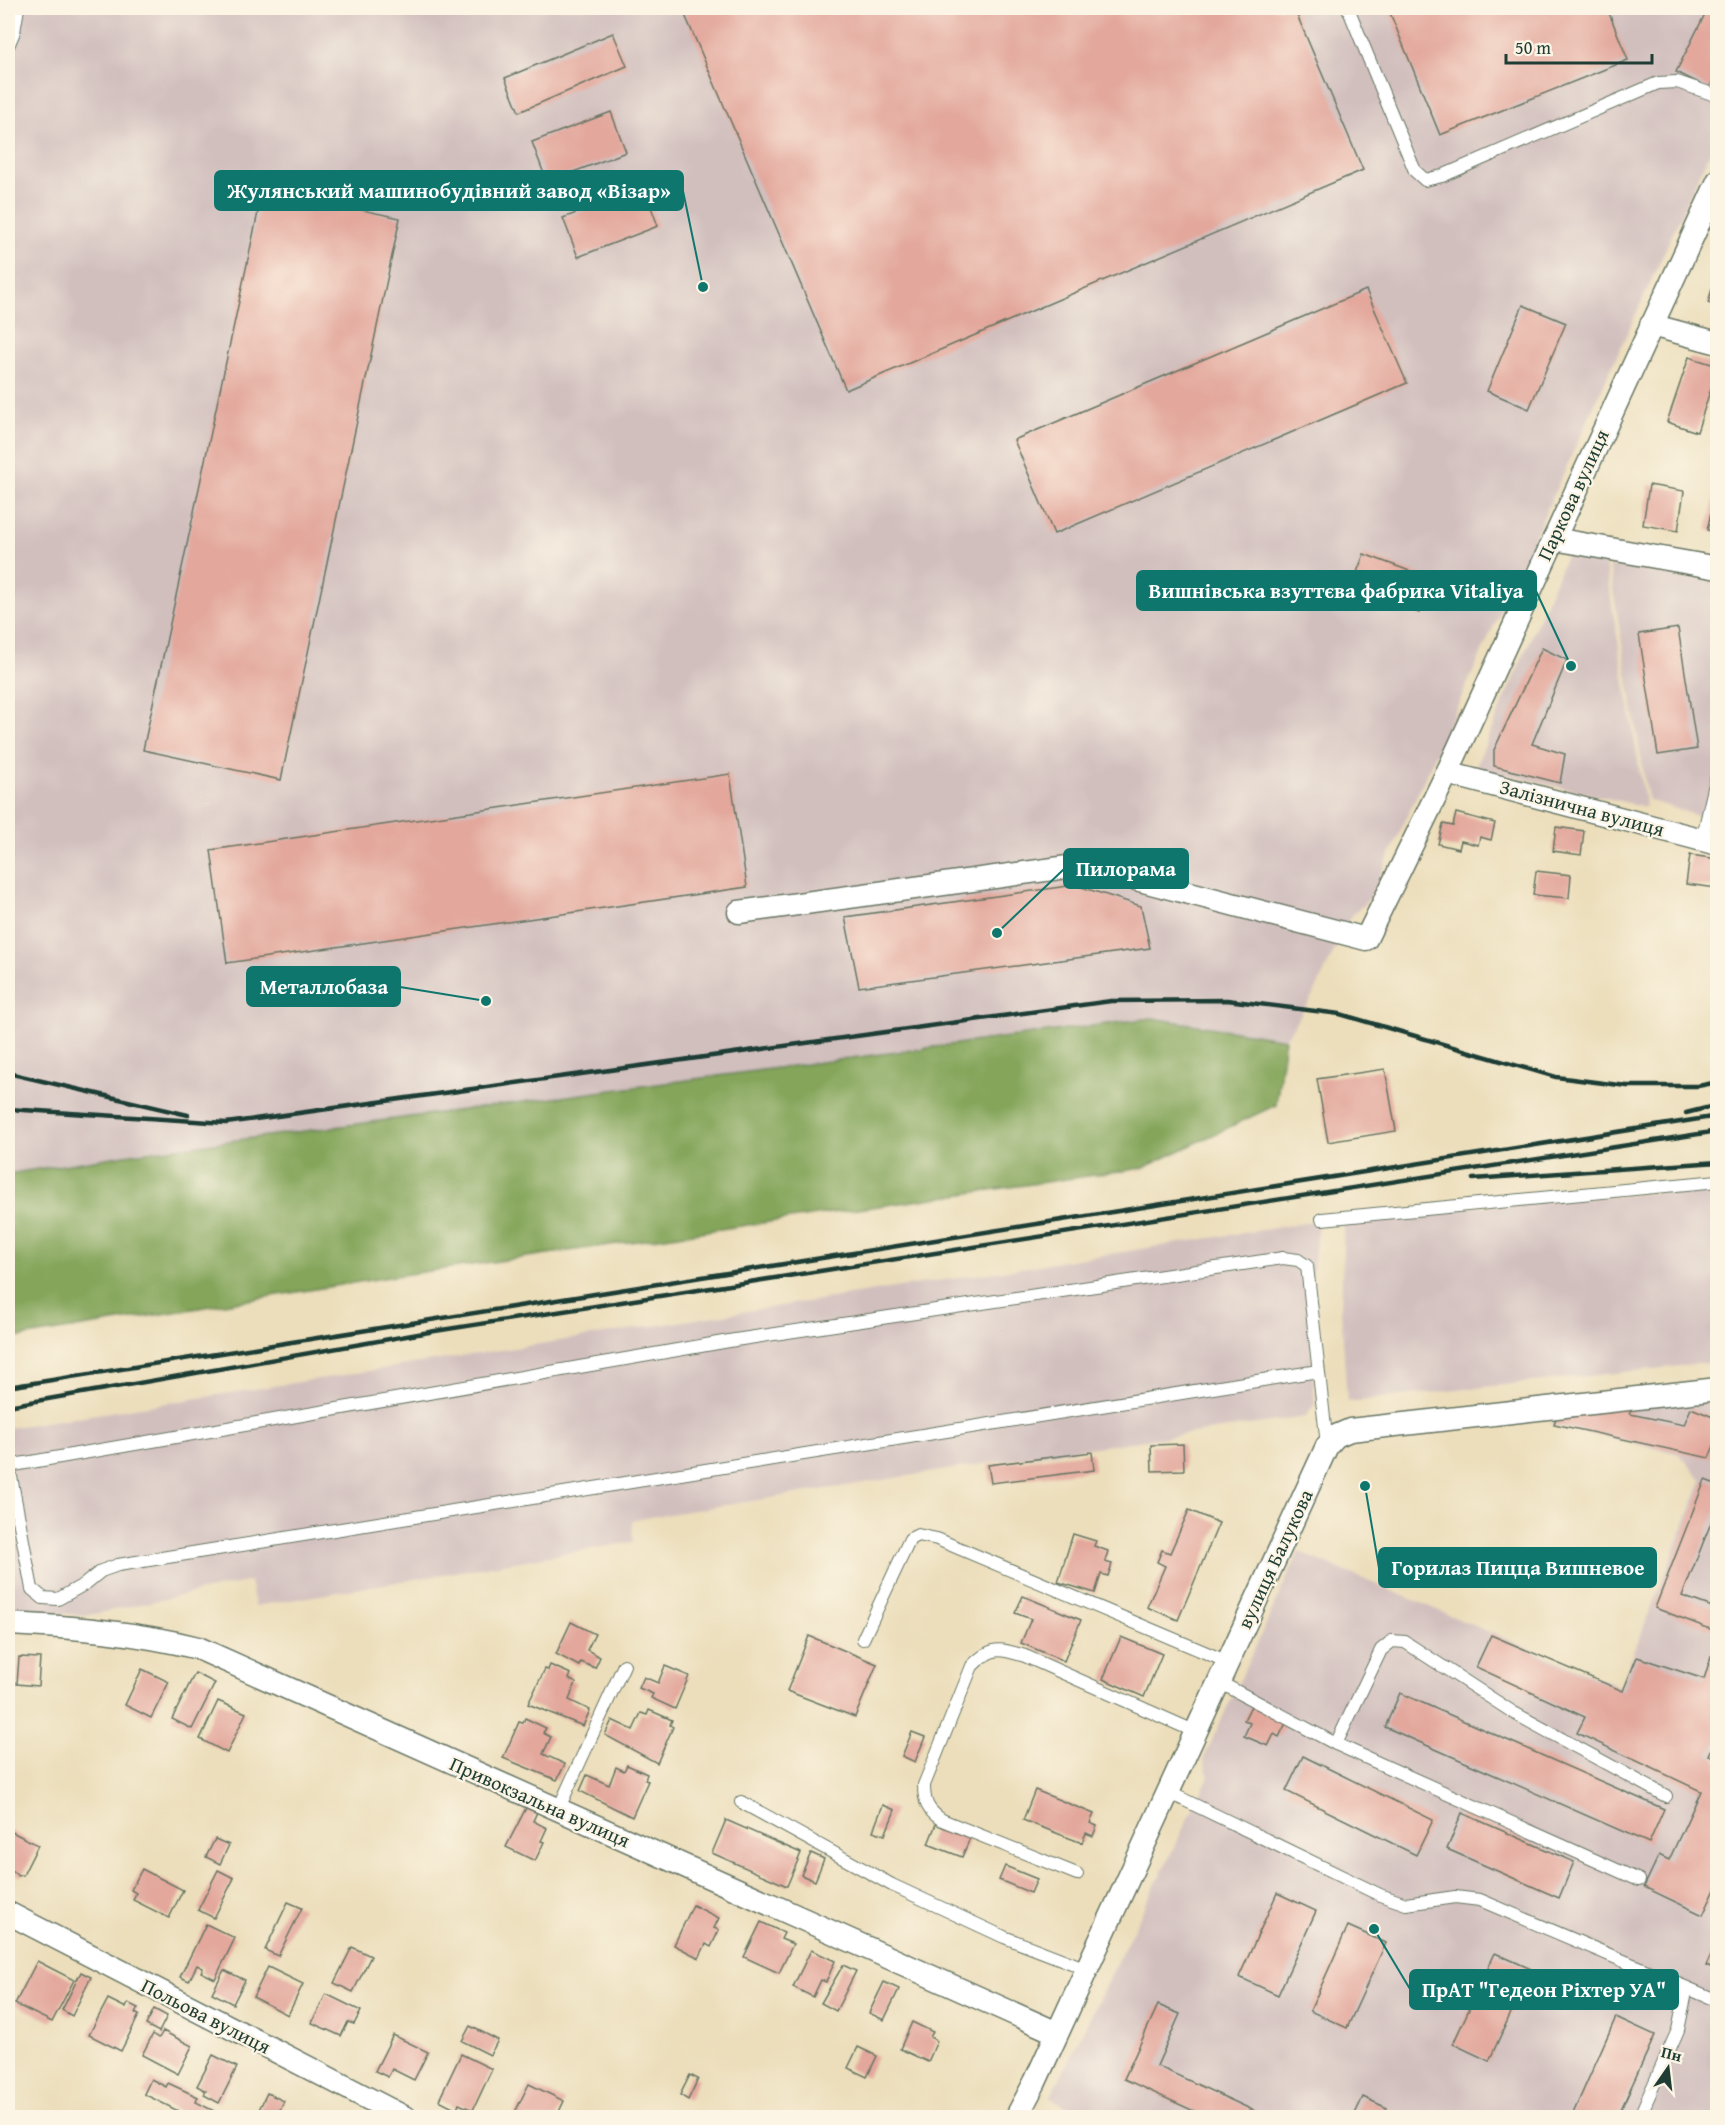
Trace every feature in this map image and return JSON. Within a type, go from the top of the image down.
[{"type":"street","name":"Паркова вулиця","points":[[739,912],[1082,865],[1366,939],[1447,773],[1718,181]]},
{"type":"street","points":[[1651,325],[1718,342]]},
{"type":"street","points":[[1554,539],[1718,568]]},
{"type":"street","name":"Залізнична вулиця","points":[[1447,773],[1710,842]]},
{"type":"street","points":[[1327,1446],[1336,1436],[1350,1430],[1718,1389]]},
{"type":"street","name":"вулиця Балукова","points":[[1016,2118],[1035,2082],[1327,1446]]},
{"type":"street","name":"Привокзальна вулиця","points":[[8,1624],[88,1629],[155,1637],[198,1648],[1057,2033]]},
{"type":"street","name":"Польова вулиця","points":[[8,1913],[406,2118]]},
{"type":"lane","points":[[8,46],[14,32],[18,8]]},
{"type":"lane","points":[[1348,8],[1415,171],[1425,180],[1443,176],[1658,83],[1677,82],[1718,96]]},
{"type":"lane","points":[[1710,842],[1717,776]]},
{"type":"lane","points":[[1322,1219],[1718,1181]]},
{"type":"lane","points":[[1318,1371],[118,1565],[101,1571],[85,1584],[58,1599],[43,1599],[32,1589],[8,1466],[735,1340],[1283,1258],[1298,1260],[1307,1266],[1327,1446]]},
{"type":"lane","points":[[863,1639],[910,1539],[918,1535],[937,1539],[1223,1672],[1336,1744],[1639,1880]]},
{"type":"lane","points":[[1336,1744],[1381,1650],[1392,1641],[1405,1641],[1514,1713],[1666,1796]]},
{"type":"lane","points":[[1077,1874],[942,1820],[929,1811],[924,1800],[924,1785],[972,1666],[986,1652],[1004,1650],[1196,1732]]},
{"type":"lane","points":[[558,1810],[624,1665]]},
{"type":"lane","points":[[1168,1792],[1380,1895],[1406,1904],[1455,1897],[1480,1900],[1718,2001]]},
{"type":"lane","points":[[741,1802],[892,1885],[1004,1936],[1087,1969]]},
{"type":"lane","points":[[1639,2118],[1678,2030],[1687,1988]]},
{"type":"shaded area","points":[[8,8],[1717,8],[1717,136],[1370,898],[1349,919],[1315,992],[1285,1039],[1152,1018],[125,1155],[8,1174]]},
{"type":"shaded area","points":[[1566,556],[1605,564],[1646,807],[1475,768]]},
{"type":"shaded area","points":[[1609,565],[1717,582],[1717,822],[1648,800]]},
{"type":"shaded area","points":[[1717,1188],[1717,1362],[1347,1402],[1341,1310],[1344,1217]]},
{"type":"shaded area","points":[[1318,1221],[1309,1307],[1315,1404],[1305,1417],[1027,1457],[632,1520],[633,1542],[255,1606],[250,1581],[89,1615],[8,1612],[8,1428]]},
{"type":"shaded area","points":[[1717,1395],[1717,2117],[1091,2118],[1050,2098],[1209,1776],[1203,1760],[1299,1552],[1620,1687],[1702,1480],[1679,1454],[1551,1425],[1556,1410]]},
{"type":"green space","points":[[1152,1018],[1285,1039],[1276,1105],[1143,1168],[402,1275],[8,1339],[8,1174],[125,1155]]},
{"type":"building","points":[[682,8],[1294,8],[1363,170],[846,390]]},
{"type":"building","points":[[1388,8],[1607,8],[1628,60],[1440,135]]},
{"type":"building","points":[[1708,8],[1718,8],[1718,70],[1709,88],[1676,72]]},
{"type":"building","points":[[613,33],[627,66],[519,112],[505,78]]},
{"type":"building","points":[[611,112],[626,152],[547,182],[532,142]]},
{"type":"building","points":[[644,188],[658,226],[578,257],[563,218]]},
{"type":"building","points":[[263,189],[400,218],[281,780],[143,750]]},
{"type":"building","points":[[1718,268],[1718,306],[1708,303]]},
{"type":"building","points":[[1366,290],[1407,383],[1054,534],[1014,440]]},
{"type":"building","points":[[1523,305],[1566,323],[1529,409],[1487,391]]},
{"type":"building","points":[[1689,357],[1718,366],[1697,432],[1667,422]]},
{"type":"building","points":[[1649,485],[1684,491],[1678,531],[1643,525]]},
{"type":"building","points":[[1715,496],[1718,496],[1718,532],[1707,530]]},
{"type":"building","points":[[1364,554],[1431,579],[1419,613],[1351,588]]},
{"type":"building","points":[[1678,628],[1697,749],[1658,755],[1639,634]]},
{"type":"building","points":[[1542,648],[1567,660],[1532,744],[1565,754],[1560,783],[1494,766],[1494,750]]},
{"type":"building","points":[[730,774],[747,887],[227,963],[211,850]]},
{"type":"building","points":[[1456,813],[1495,823],[1491,840],[1480,837],[1478,845],[1461,841],[1459,849],[1438,844],[1443,824],[1453,826]]},
{"type":"building","points":[[1556,827],[1584,831],[1581,855],[1553,851]]},
{"type":"building","points":[[1690,855],[1718,859],[1717,888],[1686,884]]},
{"type":"building","points":[[1536,871],[1571,875],[1569,898],[1533,895]]},
{"type":"building","points":[[1075,885],[1141,906],[1150,948],[859,987],[845,917]]},
{"type":"building","points":[[1385,1069],[1396,1131],[1328,1142],[1317,1079]]},
{"type":"building","points":[[1633,1405],[1630,1414],[1684,1425],[1691,1408],[1718,1419],[1718,1436],[1709,1458],[1554,1424],[1558,1412]]},
{"type":"building","points":[[1183,1444],[1184,1470],[1152,1471],[1151,1445]]},
{"type":"building","points":[[1092,1452],[1094,1470],[991,1483],[988,1465]]},
{"type":"building","points":[[1705,1480],[1718,1485],[1718,1505],[1682,1596],[1718,1609],[1718,1632],[1655,1608]]},
{"type":"building","points":[[1189,1510],[1219,1523],[1178,1620],[1147,1607],[1165,1566],[1157,1562],[1162,1550],[1170,1553]]},
{"type":"building","points":[[1073,1534],[1096,1541],[1094,1546],[1108,1551],[1105,1562],[1112,1564],[1108,1576],[1101,1574],[1095,1593],[1058,1582]]},
{"type":"building","points":[[1023,1596],[1081,1620],[1064,1661],[1021,1643],[1031,1619],[1015,1613]]},
{"type":"building","points":[[571,1622],[595,1634],[587,1650],[600,1657],[595,1668],[581,1662],[579,1666],[556,1654]]},
{"type":"building","points":[[1491,1635],[1623,1691],[1637,1657],[1704,1679],[1711,1656],[1718,1658],[1718,1736],[1709,1755],[1718,1759],[1718,1883],[1703,1915],[1644,1887],[1659,1855],[1669,1860],[1701,1791],[1577,1733],[1585,1717],[1476,1667]]},
{"type":"building","points":[[809,1636],[877,1664],[855,1717],[787,1691]]},
{"type":"building","points":[[1121,1637],[1162,1654],[1144,1697],[1103,1679]]},
{"type":"building","points":[[8,1651],[11,1651],[9,1676],[8,1676]]},
{"type":"building","points":[[19,1657],[40,1658],[38,1686],[17,1684]]},
{"type":"building","points":[[550,1665],[571,1674],[569,1679],[576,1683],[569,1700],[590,1710],[583,1726],[528,1704],[545,1669],[548,1670]]},
{"type":"building","points":[[665,1666],[689,1676],[675,1709],[651,1698],[653,1694],[639,1688],[644,1677],[658,1683]]},
{"type":"building","points":[[142,1669],[169,1682],[151,1718],[125,1705]]},
{"type":"building","points":[[195,1673],[215,1683],[192,1729],[172,1719]]},
{"type":"building","points":[[1400,1693],[1664,1809],[1649,1843],[1385,1727]]},
{"type":"building","points":[[218,1701],[246,1713],[227,1753],[200,1739]]},
{"type":"building","points":[[1251,1706],[1286,1723],[1279,1737],[1274,1734],[1268,1746],[1244,1736],[1250,1723],[1244,1720]]},
{"type":"building","points":[[649,1710],[672,1720],[670,1725],[673,1727],[657,1763],[605,1735],[612,1720],[633,1730],[641,1713],[647,1715]]},
{"type":"building","points":[[525,1718],[546,1728],[543,1733],[551,1737],[543,1754],[565,1764],[557,1780],[503,1758],[519,1722],[523,1723]]},
{"type":"building","points":[[912,1732],[925,1737],[915,1762],[902,1756]]},
{"type":"building","points":[[1303,1756],[1433,1820],[1416,1855],[1286,1791]]},
{"type":"building","points":[[627,1765],[647,1774],[645,1780],[648,1781],[632,1817],[580,1791],[587,1775],[609,1785],[616,1767],[624,1771]]},
{"type":"building","points":[[1035,1790],[1094,1814],[1090,1823],[1097,1826],[1093,1836],[1086,1833],[1082,1843],[1023,1820]]},
{"type":"building","points":[[883,1805],[895,1810],[885,1835],[873,1831]]},
{"type":"building","points":[[526,1808],[537,1812],[533,1821],[547,1828],[541,1841],[544,1842],[535,1861],[506,1847]]},
{"type":"building","points":[[1462,1813],[1574,1862],[1559,1898],[1447,1849]]},
{"type":"building","points":[[726,1820],[801,1853],[787,1886],[712,1853]]},
{"type":"building","points":[[936,1824],[970,1838],[962,1857],[928,1844]]},
{"type":"building","points":[[8,1830],[38,1845],[23,1875],[18,1876],[8,1867]]},
{"type":"building","points":[[215,1839],[229,1845],[220,1864],[206,1857]]},
{"type":"building","points":[[811,1853],[824,1859],[815,1881],[801,1875]]},
{"type":"building","points":[[1005,1866],[1037,1879],[1031,1893],[999,1880]]},
{"type":"building","points":[[142,1869],[183,1890],[169,1918],[133,1900],[136,1893],[131,1890]]},
{"type":"building","points":[[218,1870],[234,1878],[214,1918],[198,1910]]},
{"type":"building","points":[[1277,1893],[1316,1911],[1278,1995],[1239,1977]]},
{"type":"building","points":[[288,1902],[302,1908],[278,1956],[265,1950]]},
{"type":"building","points":[[693,1905],[719,1918],[714,1928],[719,1930],[711,1947],[706,1944],[699,1958],[674,1945]]},
{"type":"building","points":[[761,1922],[784,1933],[781,1939],[793,1944],[779,1973],[744,1957]]},
{"type":"building","points":[[206,1924],[235,1938],[215,1979],[201,1972],[203,1968],[197,1965],[189,1981],[180,1977]]},
{"type":"building","points":[[1348,1926],[1386,1943],[1347,2028],[1310,2011]]},
{"type":"building","points":[[1718,1939],[1718,1971],[1706,1966]]},
{"type":"building","points":[[352,1947],[371,1956],[353,1992],[334,1983]]},
{"type":"building","points":[[811,1950],[835,1961],[826,1982],[821,1980],[813,1997],[793,1987]]},
{"type":"building","points":[[1495,1953],[1531,1969],[1489,2061],[1453,2044]]},
{"type":"building","points":[[37,1961],[74,1980],[52,2022],[15,2004]]},
{"type":"building","points":[[843,1965],[856,1971],[836,2011],[821,2003]]},
{"type":"building","points":[[268,1967],[303,1984],[288,2015],[253,1997]]},
{"type":"building","points":[[224,1970],[245,1980],[233,2004],[212,1993]]},
{"type":"building","points":[[81,1972],[91,1977],[72,2016],[62,2010]]},
{"type":"building","points":[[884,1982],[899,1989],[884,2020],[869,2013]]},
{"type":"building","points":[[326,1994],[361,2011],[354,2024],[348,2022],[341,2036],[312,2023]]},
{"type":"building","points":[[108,1999],[126,2008],[128,2003],[138,2008],[135,2013],[139,2015],[121,2051],[89,2035]]},
{"type":"building","points":[[1158,2005],[1180,2014],[1157,2066],[1270,2118],[1209,2118],[1124,2079]]},
{"type":"building","points":[[154,2009],[167,2016],[159,2032],[146,2025]]},
{"type":"building","points":[[1616,2017],[1655,2035],[1617,2118],[1571,2118]]},
{"type":"building","points":[[912,2022],[933,2032],[930,2037],[937,2041],[928,2062],[900,2049]]},
{"type":"building","points":[[470,2026],[498,2040],[490,2055],[462,2041]]},
{"type":"building","points":[[163,2031],[192,2046],[178,2074],[142,2055],[153,2034],[159,2038]]},
{"type":"building","points":[[393,2035],[428,2052],[414,2080],[392,2069],[388,2077],[375,2071]]},
{"type":"building","points":[[858,2047],[877,2056],[867,2077],[848,2068]]},
{"type":"building","points":[[461,2054],[492,2069],[473,2110],[459,2104],[457,2109],[439,2100]]},
{"type":"building","points":[[213,2055],[237,2067],[219,2103],[204,2095],[206,2091],[197,2086]]},
{"type":"building","points":[[690,2075],[698,2079],[688,2100],[680,2095]]},
{"type":"building","points":[[151,2079],[166,2087],[168,2083],[198,2097],[196,2102],[216,2112],[213,2118],[192,2118],[144,2094]]},
{"type":"building","points":[[529,2084],[564,2101],[556,2118],[512,2118]]},
{"type":"building","points":[[267,2093],[284,2101],[278,2114],[286,2118],[255,2118]]},
{"type":"building","points":[[1363,2097],[1387,2108],[1383,2118],[1353,2118]]},
{"type":"railway","points":[[8,1109],[226,1123],[1111,1001],[1227,1000],[1340,1014],[1556,1077],[1627,1086],[1698,1086],[1718,1082]]},
{"type":"railway","points":[[8,1073],[188,1115]]},
{"type":"railway","points":[[1686,1113],[1718,1105]]},
{"type":"railway","points":[[8,1387],[1718,1116]]},
{"type":"railway","points":[[8,1406],[435,1331],[1718,1131]]},
{"type":"railway","points":[[1473,1179],[1718,1162]]},
{"type":"place","name":"Жулянський машинобудівний завод «Візар»","points":[[703,287]]},
{"type":"place","name":"Вишнівська взуттєва фабрика Vitaliya","points":[[1571,666]]},
{"type":"place","name":"Пилорама","points":[[997,933]]},
{"type":"place","name":"Металлобаза","points":[[486,1001]]},
{"type":"place","name":"Горилаз Пицца Вишневое","points":[[1365,1486]]},
{"type":"place","name":"ПрАТ \"Гедеон Ріхтер УА\"","points":[[1374,1929]]}]
